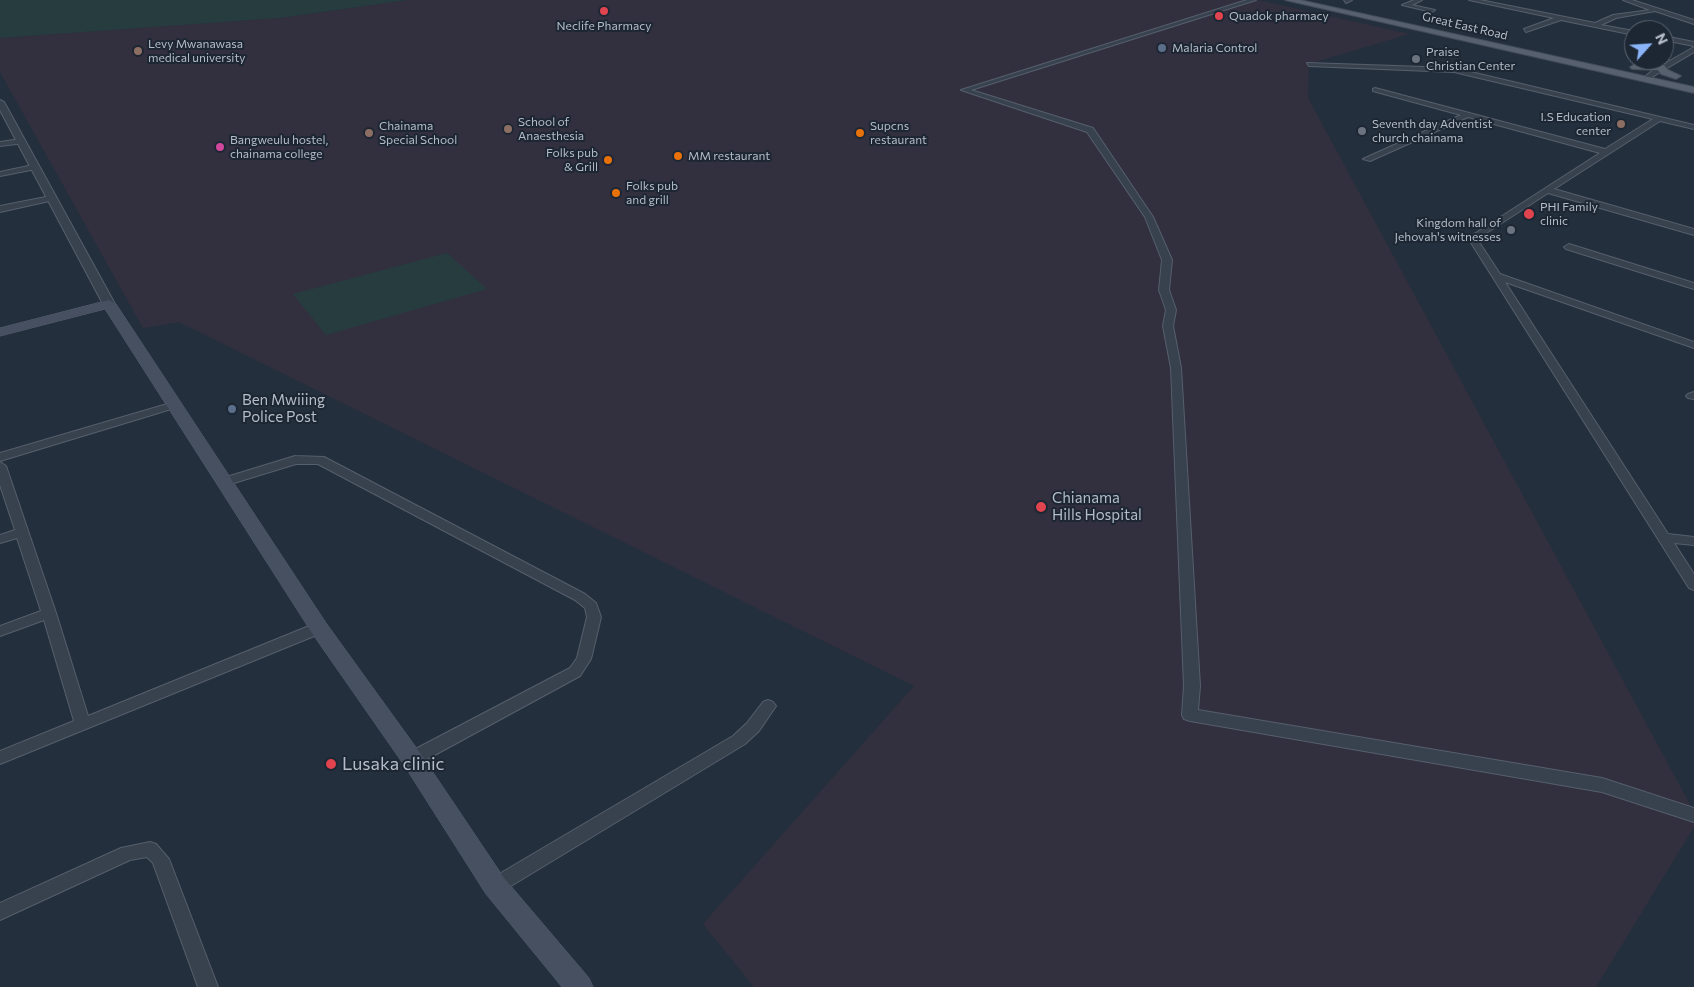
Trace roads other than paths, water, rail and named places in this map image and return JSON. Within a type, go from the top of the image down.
[{"type":"main road","name":"Great East Road","points":[[1289,0],[1694,90]]},
{"type":"main road","name":"Great East Road","points":[[1316,0],[1624,66]]},
{"type":"main road","points":[[1658,70],[1694,80]]},
{"type":"main road","points":[[0,332],[109,304],[319,628],[412,759],[496,886],[579,987]]},
{"type":"street","points":[[1253,0],[964,90],[1090,130],[1149,217],[1167,260],[1164,290],[1171,310],[1168,326],[1176,368],[1192,686],[1190,715],[1602,785],[1694,815]]},
{"type":"street","points":[[1419,0],[1406,5],[1432,10]]},
{"type":"street","points":[[1472,0],[1624,31]]},
{"type":"street","points":[[1498,5],[1512,0]]},
{"type":"street","points":[[1626,0],[1694,22]]},
{"type":"street","points":[[1596,25],[1615,16],[1657,11]]},
{"type":"street","points":[[1526,30],[1561,18]]},
{"type":"street","points":[[1674,40],[1694,44]]},
{"type":"street","points":[[1674,61],[1694,49]]},
{"type":"street","points":[[1309,64],[1454,70],[1694,127]]},
{"type":"street","points":[[1645,79],[1658,70]]},
{"type":"street","points":[[1375,90],[1606,152]]},
{"type":"street","points":[[0,102],[21,140],[33,167],[109,304]]},
{"type":"street","points":[[1367,159],[1467,115]]},
{"type":"street","points":[[1658,119],[1472,238],[1694,585]]},
{"type":"street","points":[[0,144],[21,140]]},
{"type":"street","points":[[0,174],[33,167]]},
{"type":"street","points":[[1547,190],[1694,232]]},
{"type":"street","points":[[0,210],[51,198]]},
{"type":"street","points":[[1569,247],[1694,286]]},
{"type":"street","points":[[1497,276],[1694,345]]},
{"type":"street","points":[[0,457],[174,405]]},
{"type":"street","points":[[224,482],[295,460],[320,460],[580,597],[591,606],[594,617],[584,659],[575,672],[412,759]]},
{"type":"street","points":[[0,466],[50,613],[83,724]]},
{"type":"street","points":[[0,539],[21,532]]},
{"type":"street","points":[[1664,538],[1694,541]]},
{"type":"street","points":[[0,631],[50,613]]},
{"type":"street","points":[[0,758],[319,628]]},
{"type":"street","points":[[496,886],[739,740],[753,727],[768,706]]},
{"type":"street","points":[[0,912],[127,852],[150,849],[160,859],[208,987]]},
{"type":"place","name":"Neclife Pharmacy","points":[[604,11]]},
{"type":"place","name":"Quadok pharmacy","points":[[1219,16]]},
{"type":"place","name":"Malaria Control","points":[[1162,48]]},
{"type":"place","name":"Levy Mwanawasa medical university","points":[[138,51]]},
{"type":"place","name":"Praise Christian Center","points":[[1416,59]]},
{"type":"place","name":"I.S Education center","points":[[1621,124]]},
{"type":"place","name":"School of Anaesthesia","points":[[508,129]]},
{"type":"place","name":"Seventh day Adventist church chainama","points":[[1362,131]]},
{"type":"place","name":"Chainama Special School","points":[[369,133]]},
{"type":"place","name":"Supcns restaurant","points":[[860,133]]},
{"type":"place","name":"Bangweulu hostel, chainama college","points":[[220,147]]},
{"type":"place","name":"MM restaurant","points":[[678,156]]},
{"type":"place","name":"Folks pub & Grill","points":[[608,160]]},
{"type":"place","name":"Folks pub and grill","points":[[616,193]]},
{"type":"place","name":"PHI Family clinic","points":[[1529,214]]},
{"type":"place","name":"Kingdom hall of Jehovah's witnesses","points":[[1511,230]]},
{"type":"place","name":"Ben Mwiiing Police Post","points":[[232,409]]},
{"type":"place","name":"Chianama Hills Hospital","points":[[1041,507]]},
{"type":"place","name":"Lusaka clinic","points":[[331,764]]}]
